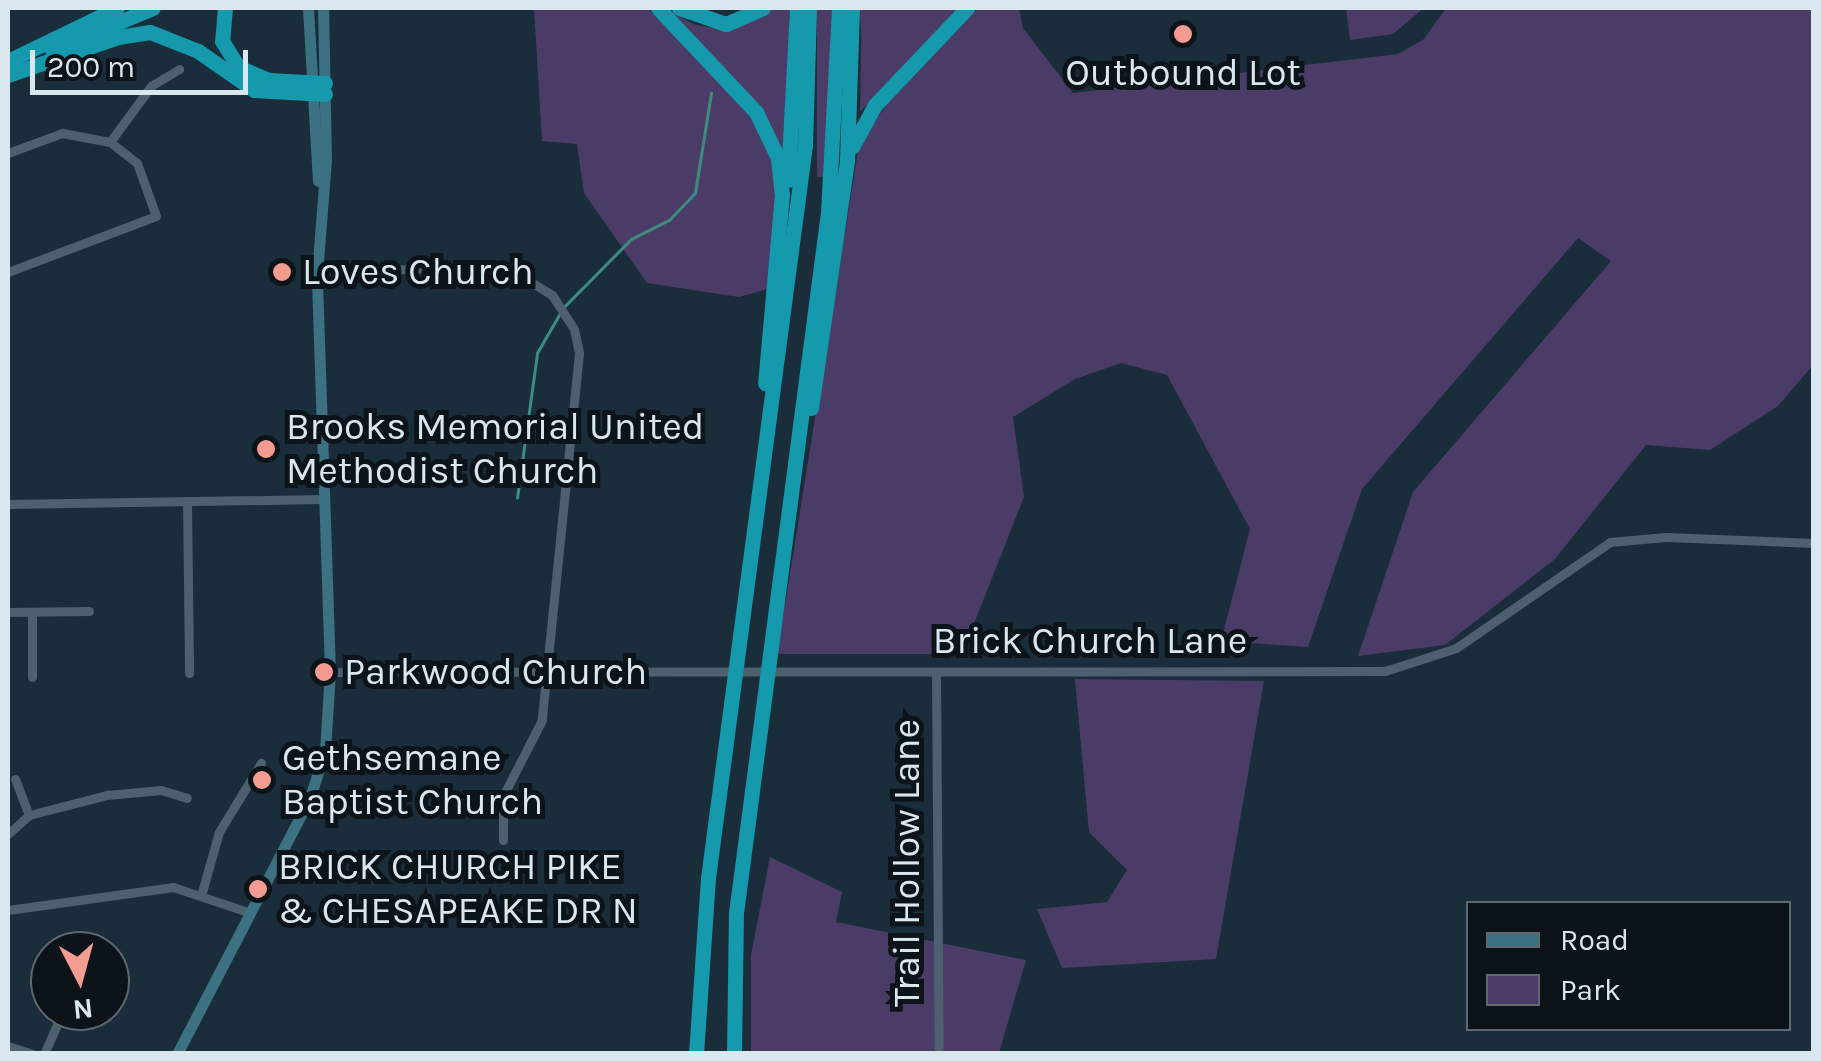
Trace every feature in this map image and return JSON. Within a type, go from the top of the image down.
[{"type":"highway","points":[[8,61],[117,8]]},
{"type":"highway","points":[[8,73],[153,8]]},
{"type":"highway","points":[[226,8],[222,40],[238,68],[268,80],[317,89]]},
{"type":"highway","points":[[658,8],[766,128],[782,177],[752,555]]},
{"type":"highway","points":[[679,8],[726,24],[762,8]]},
{"type":"highway","points":[[779,239],[793,144],[798,8]]},
{"type":"highway","points":[[696,1054],[703,931],[805,145],[809,8]]},
{"type":"highway","points":[[734,1054],[736,912],[828,212],[839,8]]},
{"type":"highway","points":[[786,529],[816,387],[847,160],[852,8]]},
{"type":"highway","points":[[847,160],[875,105],[966,8]]},
{"type":"highway","points":[[8,73],[118,36],[150,32],[198,51],[254,90],[317,89]]},
{"type":"main road","points":[[176,1054],[310,797],[325,751],[330,672],[323,499],[317,89],[308,8]]},
{"type":"main road","points":[[317,89],[323,8]]},
{"type":"street","points":[[110,142],[151,86],[178,70]]},
{"type":"street","points":[[8,153],[62,133],[110,142],[138,163],[152,191],[156,216],[144,226],[66,246],[8,272]]},
{"type":"street","points":[[318,274],[480,265],[516,274],[557,303],[574,329],[579,354],[542,720],[503,796],[503,840]]},
{"type":"street","points":[[8,504],[323,499]]},
{"type":"street","points":[[188,501],[189,674]]},
{"type":"street","name":"Brick Church Lane","points":[[330,672],[1386,670],[1456,648],[1610,542],[1666,536],[1814,542]]},
{"type":"street","points":[[8,612],[89,610]]},
{"type":"street","points":[[32,612],[32,677]]},
{"type":"street","name":"Trail Hollow Lane","points":[[936,672],[939,1054]]},
{"type":"street","points":[[202,892],[219,832],[261,763]]},
{"type":"street","points":[[16,780],[29,814]]},
{"type":"street","points":[[8,834],[29,814],[139,790],[187,798]]},
{"type":"street","points":[[8,910],[129,890],[202,892],[248,912]]},
{"type":"street","points":[[44,1054],[54,1031]]},
{"type":"street","points":[[8,1046],[34,1054]]},
{"type":"green space","points":[[534,8],[647,8],[741,102],[771,151],[776,200],[768,289],[739,297],[647,283],[584,193],[577,144],[542,141]]},
{"type":"green space","points":[[663,8],[696,25],[724,29],[771,8],[790,8],[785,168],[779,146]]},
{"type":"green space","points":[[817,8],[834,8],[834,177],[817,177]]},
{"type":"green space","points":[[860,8],[961,8],[860,112],[861,39]]},
{"type":"green space","points":[[978,8],[1019,8],[1023,28],[1073,93],[1398,54],[1424,39],[1446,8],[1813,8],[1813,365],[1778,406],[1710,450],[1646,445],[1555,559],[1445,645],[1358,656],[1413,492],[1611,261],[1578,238],[1362,489],[1308,647],[1221,641],[1250,529],[1167,375],[1121,363],[1075,379],[1013,417],[1024,497],[962,654],[777,654],[859,145],[888,102]]},
{"type":"green space","points":[[1346,8],[1424,8],[1393,34],[1350,40]]},
{"type":"green space","points":[[1075,679],[1264,681],[1216,959],[1062,968],[1037,909],[1107,902],[1127,870],[1089,832]]},
{"type":"green space","points":[[770,857],[842,892],[836,922],[1026,960],[999,1053],[751,1054],[751,955]]},
{"type":"waterway","points":[[563,308],[631,239],[669,220],[695,193],[711,93]]},
{"type":"waterway","points":[[517,498],[537,353],[559,315]]},
{"type":"place","name":"Outbound Lot","points":[[1183,34]]},
{"type":"place","name":"Loves Church","points":[[282,272]]},
{"type":"place","name":"Brooks Memorial United Methodist Church","points":[[266,449]]},
{"type":"place","name":"Parkwood Church","points":[[324,672]]},
{"type":"place","name":"Gethsemane Baptist Church","points":[[262,780]]},
{"type":"place","name":"BRICK CHURCH PIKE & CHESAPEAKE DR N","points":[[258,889]]}]
